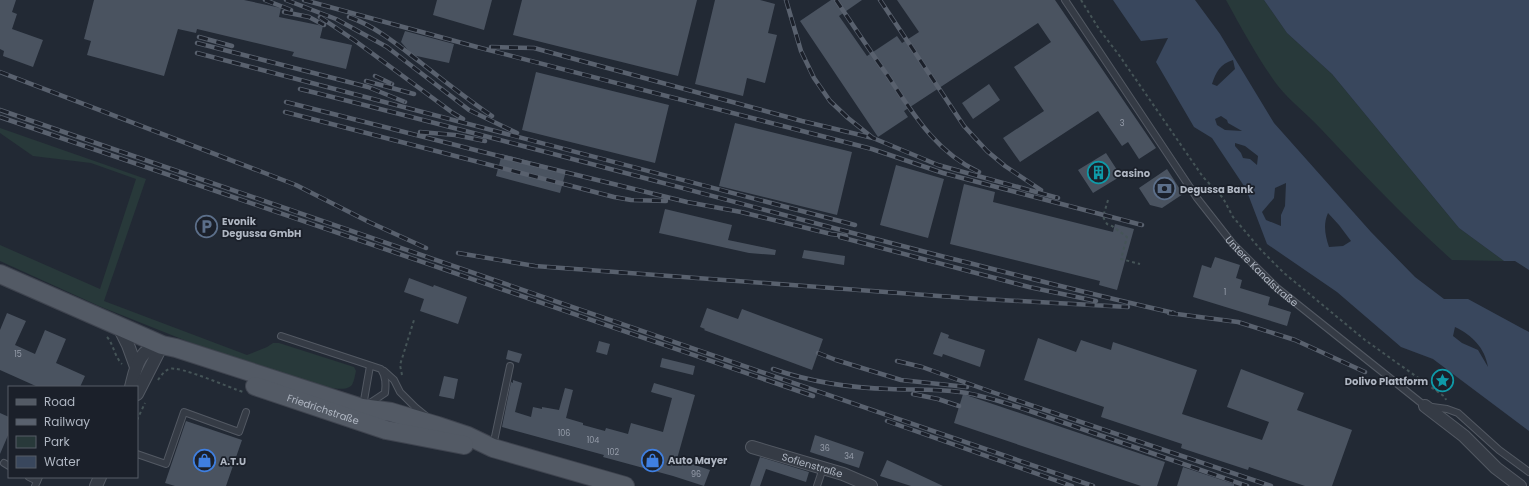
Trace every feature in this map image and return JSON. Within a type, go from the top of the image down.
[{"type":"main road","points":[[0,274],[111,330],[162,345]]},
{"type":"main road","name":"Friedrichstraße","points":[[162,345],[176,348],[362,408],[391,412],[438,426],[468,436],[493,448],[625,486]]},
{"type":"main road","name":"Friedrichstraße","points":[[162,345],[175,354],[210,370],[386,430],[464,445],[493,448]]},
{"type":"street","points":[[111,330],[128,345],[135,368]]},
{"type":"street","points":[[131,386],[135,368],[141,356],[147,349],[162,345]]},
{"type":"street","points":[[138,392],[162,345]]},
{"type":"street","name":"Untere Kanalstraße","points":[[1425,406],[1464,436],[1496,468],[1520,486]]},
{"type":"street","name":"Sofienstraße","points":[[752,447],[843,474],[872,486]]},
{"type":"lane","name":"Untere Kanalstraße","points":[[1065,0],[1198,198],[1233,244],[1277,288],[1425,406]]},
{"type":"lane","points":[[281,336],[380,369],[394,380],[400,392],[415,408],[438,426]]},
{"type":"lane","points":[[362,408],[370,366]]},
{"type":"lane","points":[[493,448],[510,366]]},
{"type":"lane","points":[[362,408],[384,393],[386,383],[385,376],[380,369]]},
{"type":"lane","points":[[1425,406],[1447,409],[1458,413],[1499,450],[1529,472]]},
{"type":"lane","points":[[138,454],[166,464],[184,412],[239,432],[246,412]]},
{"type":"lane","points":[[818,486],[823,468]]},
{"type":"path","points":[[1081,0],[1099,29],[1124,62],[1203,176],[1223,198],[1233,217],[1261,250],[1284,273],[1365,340],[1445,397],[1447,409]]},
{"type":"path","points":[[1108,200],[1103,217],[1107,224],[1112,226],[1127,238],[1121,259],[1140,264]]},
{"type":"path","points":[[111,330],[112,344],[118,360],[122,364],[135,368]]},
{"type":"path","points":[[148,375],[158,379],[165,371],[174,368],[246,394]]},
{"type":"path","points":[[1436,391],[1443,382]]},
{"type":"green space","points":[[1226,0],[1264,0],[1287,33],[1332,74],[1459,228],[1504,261],[1452,260],[1418,229],[1316,123],[1283,92],[1257,55]]},
{"type":"green space","points":[[0,128],[146,179],[104,301],[247,355],[273,343],[279,343],[354,367],[356,371],[352,385],[348,388],[340,389],[319,385],[189,342],[99,306],[0,261],[0,245],[100,289],[136,179],[91,163],[33,156],[0,133]]},
{"type":"water","points":[[1113,0],[1195,0],[1220,34],[1274,123],[1371,232],[1415,277],[1444,299],[1468,299],[1529,332],[1529,431],[1433,359],[1401,347],[1337,292],[1267,244],[1246,189],[1212,138],[1194,127],[1156,62],[1168,38],[1141,41]],"holes":[[[1233,60],[1235,69],[1217,86],[1212,84],[1219,69]],[[1221,116],[1227,120],[1228,123],[1242,131],[1225,130],[1217,125],[1215,119]],[[1235,143],[1245,146],[1258,156],[1257,165],[1250,159],[1243,158],[1235,146]],[[1286,183],[1285,206],[1281,215],[1281,226],[1266,220],[1262,212],[1274,198],[1275,188]],[[1328,213],[1351,241],[1343,246],[1329,247],[1325,221]],[[1455,327],[1467,334],[1477,343],[1484,354],[1488,367],[1478,350],[1462,343],[1453,336]]]},
{"type":"water","points":[[1264,0],[1529,0],[1529,270],[1515,261],[1504,261],[1459,228],[1332,74],[1287,33]]},
{"type":"building","points":[[0,0],[16,0],[12,12],[17,14],[12,29],[43,40],[33,67],[3,56],[4,51],[0,49]]},
{"type":"building","points":[[94,0],[244,0],[281,8],[279,17],[323,26],[320,38],[352,45],[346,69],[292,56],[294,52],[197,29],[196,33],[178,29],[164,76],[87,55],[91,41],[84,39]]},
{"type":"building","points":[[437,0],[492,0],[484,30],[433,15]]},
{"type":"building","points":[[522,0],[697,0],[678,76],[513,35]]},
{"type":"building","points":[[715,0],[760,0],[775,4],[768,33],[777,35],[765,83],[747,78],[743,96],[695,84]]},
{"type":"building","points":[[831,0],[862,0],[839,16],[867,56],[897,36],[902,43],[919,32],[897,0],[1055,0],[1156,148],[1139,159],[1128,142],[1122,146],[1098,111],[1020,162],[1003,138],[1044,111],[1014,67],[1051,42],[1038,23],[904,111],[908,117],[878,137],[800,21]]},
{"type":"building","points":[[405,31],[454,44],[449,63],[412,55],[401,42]]},
{"type":"building","points":[[536,72],[669,105],[655,163],[522,130]]},
{"type":"building","points":[[989,84],[1000,100],[973,119],[962,103]]},
{"type":"building","points":[[735,123],[852,152],[837,215],[719,186]]},
{"type":"building","name":"Casino","points":[[1106,153],[1121,176],[1093,193],[1078,170]]},
{"type":"building","points":[[502,154],[566,171],[560,193],[496,176]]},
{"type":"building","points":[[896,165],[944,179],[928,238],[880,225]]},
{"type":"building","points":[[1167,169],[1183,194],[1162,208],[1150,205],[1139,188]]},
{"type":"building","points":[[964,184],[995,192],[993,202],[1113,232],[1115,224],[1134,229],[1117,290],[1099,285],[1100,281],[950,244]]},
{"type":"building","points":[[665,209],[732,225],[728,240],[776,250],[775,255],[749,253],[659,233]]},
{"type":"building","points":[[804,250],[845,256],[844,265],[802,258]]},
{"type":"building","points":[[1215,257],[1240,265],[1236,278],[1242,280],[1240,288],[1270,297],[1268,305],[1291,312],[1287,326],[1193,297],[1202,265],[1211,268]]},
{"type":"building","points":[[409,278],[467,297],[458,324],[420,311],[424,299],[404,292]]},
{"type":"building","points":[[707,308],[738,319],[742,309],[823,339],[812,370],[704,330],[705,329],[700,327]]},
{"type":"building","points":[[7,313],[26,321],[15,345],[35,354],[45,330],[66,339],[56,363],[85,376],[80,386],[36,386],[0,370],[0,330]]},
{"type":"building","points":[[941,332],[949,335],[948,338],[985,350],[980,367],[943,354],[942,357],[933,354]]},
{"type":"building","points":[[1038,338],[1076,352],[1081,340],[1111,350],[1113,342],[1197,370],[1182,414],[1262,440],[1269,422],[1227,407],[1241,369],[1304,393],[1297,410],[1352,430],[1332,486],[1305,486],[1249,467],[1248,470],[1181,448],[1182,444],[1101,417],[1104,407],[1024,380]]},
{"type":"building","points":[[599,341],[610,344],[607,355],[596,352]]},
{"type":"building","points":[[508,350],[522,354],[519,363],[506,359]]},
{"type":"building","points":[[662,358],[695,366],[693,375],[660,367]]},
{"type":"building","points":[[444,376],[458,379],[454,399],[439,396]]},
{"type":"building","points":[[513,380],[522,383],[515,412],[531,417],[533,407],[559,410],[565,388],[573,390],[566,418],[583,423],[583,425],[605,431],[606,428],[628,434],[631,423],[663,432],[672,398],[651,392],[654,383],[695,395],[677,459],[710,470],[704,486],[603,457],[604,455],[502,427],[511,382],[513,383]]},
{"type":"building","points":[[963,394],[1165,462],[1157,486],[1141,486],[954,423]]},
{"type":"building","points":[[0,413],[8,417],[8,435],[0,454]]},
{"type":"building","name":"A.T.U","points":[[186,421],[242,440],[226,486],[175,486],[165,483]]},
{"type":"building","points":[[815,435],[864,452],[859,468],[810,452]]},
{"type":"building","points":[[760,457],[809,472],[806,482],[766,469],[760,486],[750,486]]},
{"type":"building","points":[[887,460],[943,486],[911,486],[880,476]]},
{"type":"building","points":[[1183,467],[1234,484],[1234,486],[1177,486]]},
{"type":"railway","points":[[265,0],[291,10]]},
{"type":"railway","points":[[286,0],[336,19],[387,47],[469,110],[517,133]]},
{"type":"railway","points":[[304,0],[477,47],[872,149],[943,173],[1142,225]]},
{"type":"railway","points":[[786,0],[801,51],[814,78],[830,101],[873,138],[938,165],[1058,198]]},
{"type":"railway","points":[[836,0],[907,105],[927,131],[950,154],[979,172]]},
{"type":"railway","points":[[880,0],[964,126],[987,151],[1005,166],[1041,190]]},
{"type":"railway","points":[[284,12],[309,17],[324,25]]},
{"type":"railway","points":[[320,17],[463,119]]},
{"type":"railway","points":[[349,17],[368,25],[386,36],[492,116]]},
{"type":"railway","points":[[199,37],[232,46]]},
{"type":"railway","points":[[197,43],[368,87],[405,102]]},
{"type":"railway","points":[[491,47],[534,48],[802,121],[873,138]]},
{"type":"railway","points":[[197,53],[855,225]]},
{"type":"railway","points":[[0,72],[296,185],[369,222],[426,248]]},
{"type":"railway","points":[[375,76],[392,84]]},
{"type":"railway","points":[[366,81],[414,94]]},
{"type":"railway","points":[[300,89],[945,257],[1174,313]]},
{"type":"railway","points":[[286,102],[687,202],[741,212],[831,234],[846,236]]},
{"type":"railway","points":[[0,110],[1093,486]]},
{"type":"railway","points":[[285,112],[614,197],[631,200],[666,201]]},
{"type":"railway","points":[[0,117],[813,396]]},
{"type":"railway","points":[[420,132],[455,135],[485,141]]},
{"type":"railway","points":[[840,237],[1029,287],[1096,301]]},
{"type":"railway","points":[[458,253],[535,266],[966,298],[1128,307]]},
{"type":"railway","points":[[1169,313],[1238,322],[1295,340],[1365,372]]},
{"type":"railway","points":[[818,353],[901,380],[967,387]]},
{"type":"railway","points":[[897,361],[922,367],[1271,486]]},
{"type":"railway","points":[[773,369],[816,381],[845,386],[951,391],[986,397],[1247,486]]},
{"type":"railway","points":[[913,394],[938,399],[959,406]]},
{"type":"railway","points":[[887,421],[1072,486]]},
{"type":"place","name":"Casino","points":[[1099,173]]},
{"type":"place","name":"Degussa Bank","points":[[1164,189]]},
{"type":"place","name":"Evonik Degussa GmbH","points":[[207,227]]},
{"type":"place","name":"Dolivo Plattform","points":[[1443,381]]},
{"type":"place","name":"Auto Mayer","points":[[653,460]]},
{"type":"place","name":"A.T.U","points":[[204,461]]}]
